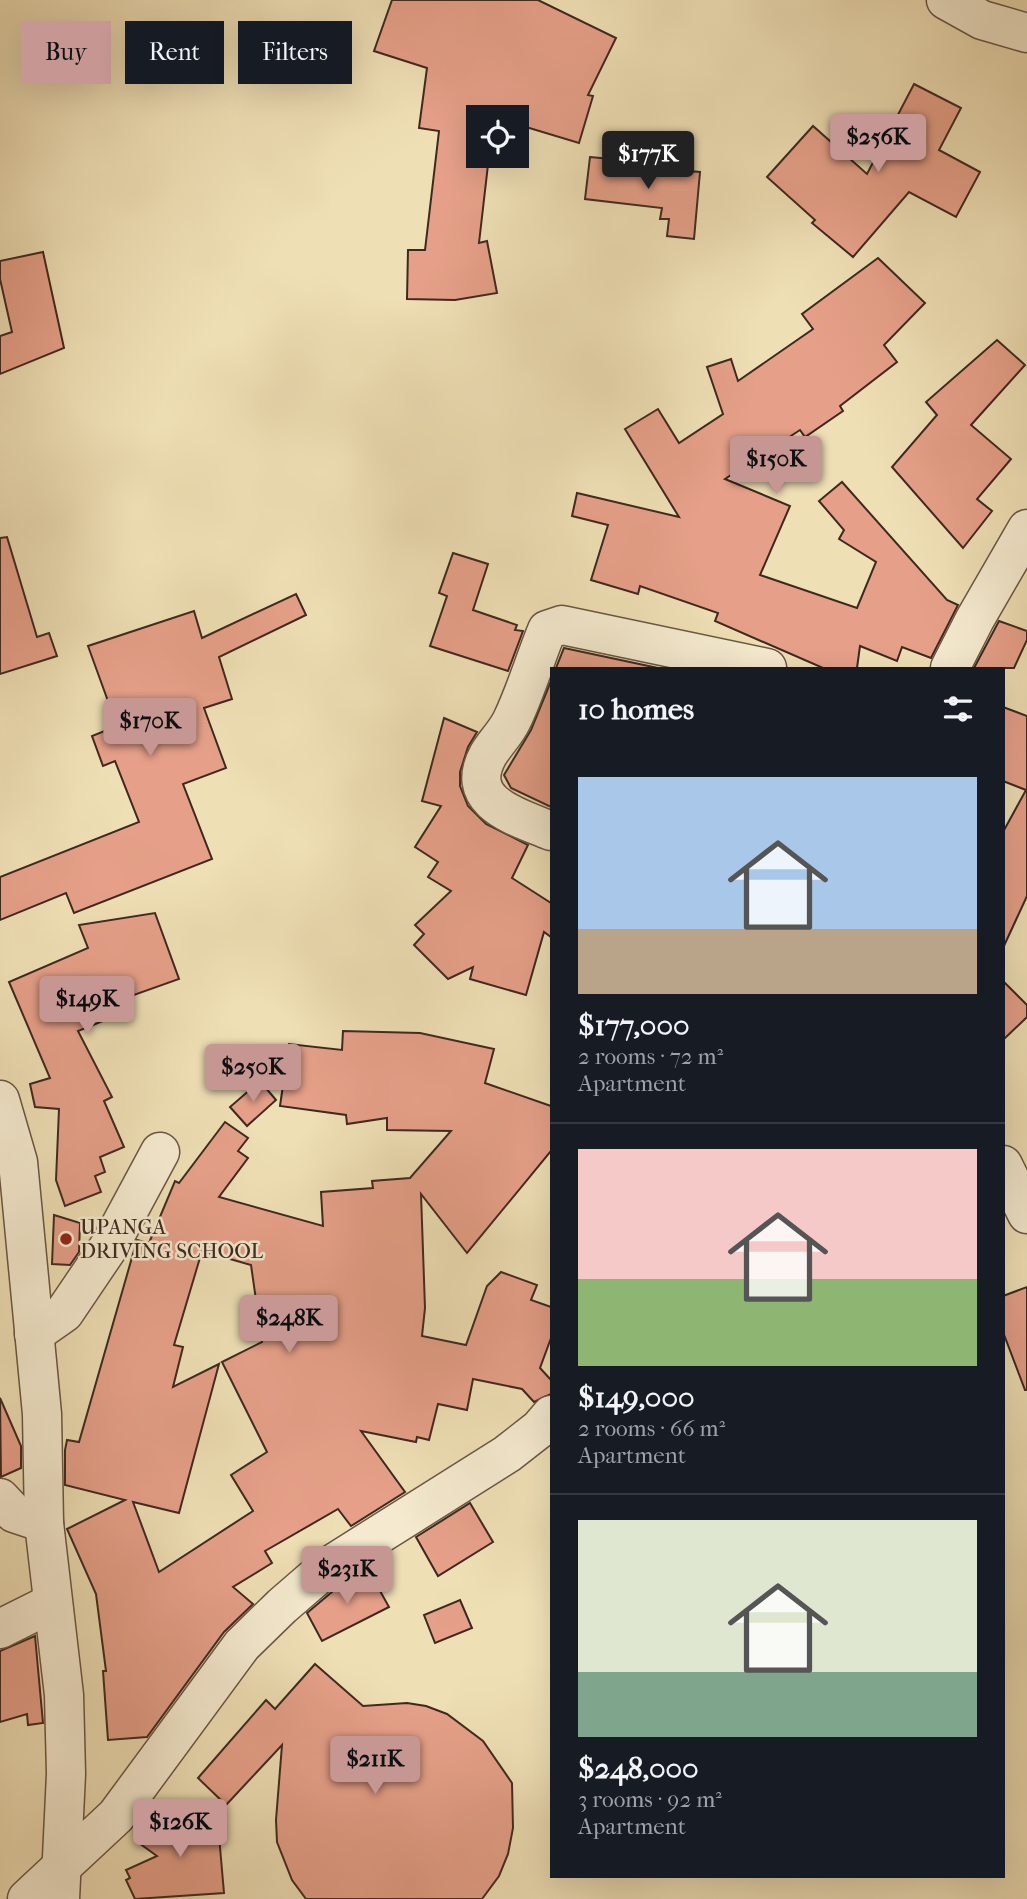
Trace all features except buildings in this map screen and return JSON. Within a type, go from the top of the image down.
[{"type":"street","points":[[946,0],[982,20],[1027,33]]},
{"type":"street","points":[[951,667],[1027,529]]},
{"type":"street","points":[[550,831],[500,810],[485,794],[481,774],[488,756],[512,722],[547,630],[562,625],[762,667]]},
{"type":"street","points":[[0,1100],[18,1161],[41,1414],[44,1523],[64,1695],[62,1883]]},
{"type":"street","points":[[34,1334],[64,1313],[110,1245],[160,1152]]},
{"type":"street","points":[[1005,1169],[1027,1214]]},
{"type":"street","points":[[27,1899],[62,1883],[116,1816],[242,1645],[282,1606],[326,1568],[507,1454],[539,1429],[550,1416]]},
{"type":"street","points":[[0,1498],[14,1513],[44,1523]]},
{"type":"street","points":[[0,1629],[52,1603]]},
{"type":"place","name":"UPANGA DRIVING SCHOOL","points":[[66,1239]]}]
